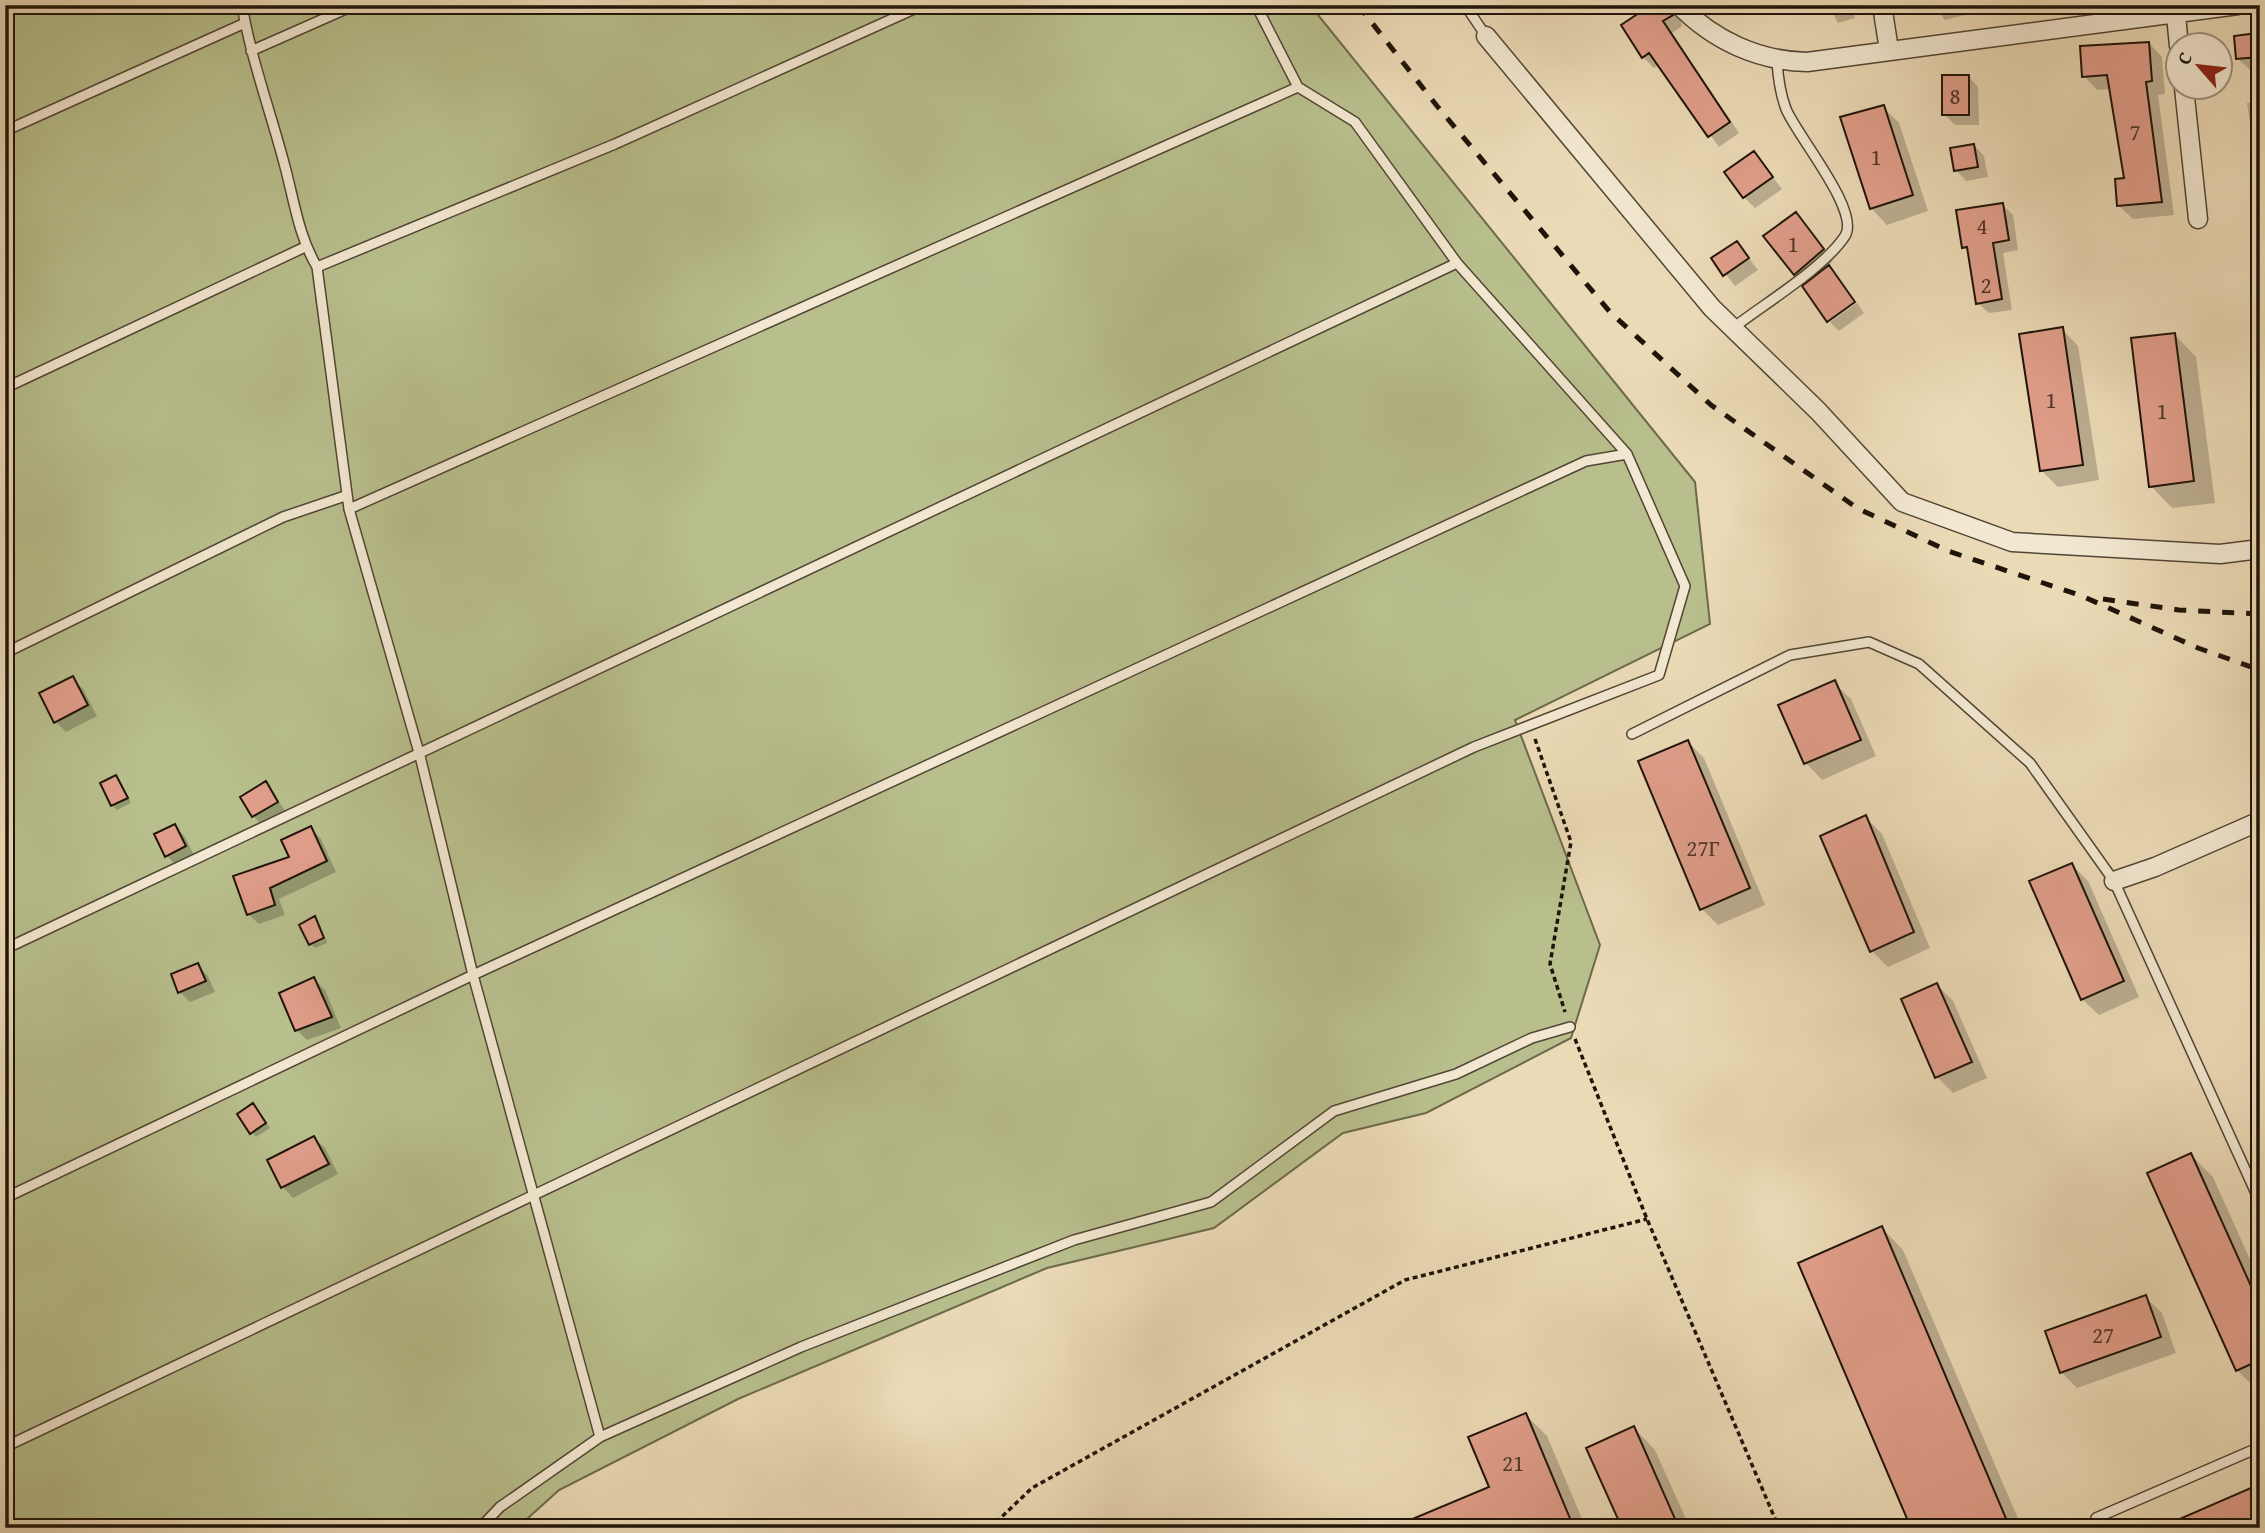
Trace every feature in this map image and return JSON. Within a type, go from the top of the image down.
[{"type":"street","points":[[1679,5],[1699,25],[1744,49],[1777,61],[1807,62],[2175,10],[2238,5]]},
{"type":"street","points":[[1882,5],[1889,50]]},
{"type":"street","points":[[2175,10],[2177,32]]},
{"type":"street","points":[[1486,36],[1712,308],[1818,411],[1902,502],[2012,542],[2220,554],[2260,550]]},
{"type":"street","points":[[2185,102],[2198,219]]},
{"type":"street","points":[[2114,881],[2155,867],[2260,821]]},
{"type":"lane","points":[[242,5],[251,51],[285,164],[305,247],[317,267],[345,496],[420,756],[473,975],[600,1437]]},
{"type":"lane","points":[[251,51],[355,5]]},
{"type":"lane","points":[[317,267],[615,144],[923,5]]},
{"type":"lane","points":[[5,1447],[1475,747],[1659,675],[1685,586],[1628,454],[1457,263],[1355,122],[1298,87],[1256,5]]},
{"type":"lane","points":[[1465,5],[1486,36]]},
{"type":"lane","points":[[5,131],[245,23]]},
{"type":"lane","points":[[1732,328],[1833,251],[1847,233],[1849,218],[1841,201],[1787,111],[1778,85],[1777,61]]},
{"type":"lane","points":[[349,509],[1298,87]]},
{"type":"lane","points":[[5,388],[305,247]]},
{"type":"lane","points":[[5,949],[420,756],[1457,263]]},
{"type":"lane","points":[[5,1198],[473,975],[1586,461],[1628,454]]},
{"type":"lane","points":[[5,653],[283,517],[345,496]]},
{"type":"lane","points":[[1632,734],[1790,655],[1869,642],[1919,664],[2030,764],[2114,881],[2260,1202]]},
{"type":"lane","points":[[480,1528],[500,1507],[600,1437],[801,1347],[1074,1240],[1211,1202],[1334,1111],[1457,1074],[1532,1038],[1570,1027]]},
{"type":"lane","points":[[2096,1518],[2260,1447]]},
{"type":"path","points":[[1530,725],[1571,842],[1549,964],[1570,1027],[1647,1219],[1779,1528]]},
{"type":"path","points":[[990,1528],[1032,1488],[1405,1280],[1647,1219]]},
{"type":"green space","points":[[5,5],[1310,5],[1695,482],[1710,624],[1515,720],[1600,945],[1571,1038],[1426,1113],[1343,1133],[1214,1228],[1047,1268],[738,1399],[559,1490],[517,1528],[5,1528]]},
{"type":"building","points":[[1651,5],[1668,5],[1673,15],[1663,21],[1730,122],[1708,137],[1649,53],[1642,58],[1621,25]]},
{"type":"building","points":[[2257,33],[2259,57],[2236,59],[2234,36]]},
{"type":"building","points":[[2149,42],[2152,81],[2146,82],[2162,202],[2117,206],[2115,179],[2124,178],[2107,75],[2082,77],[2080,46]]},
{"type":"building","points":[[1942,75],[1969,75],[1969,115],[1942,115]]},
{"type":"building","points":[[1884,105],[1913,195],[1870,209],[1840,117]]},
{"type":"building","points":[[1974,144],[1978,167],[1954,171],[1950,148]]},
{"type":"building","points":[[1754,151],[1773,177],[1743,198],[1724,172]]},
{"type":"building","points":[[2003,203],[2009,240],[1993,243],[2002,299],[1976,304],[1967,247],[1962,248],[1956,210]]},
{"type":"building","points":[[1796,212],[1824,249],[1794,275],[1763,236]]},
{"type":"building","points":[[1737,241],[1749,258],[1723,276],[1711,258]]},
{"type":"building","points":[[1829,265],[1855,302],[1827,322],[1802,286]]},
{"type":"building","points":[[2063,327],[2083,465],[2040,471],[2019,334]]},
{"type":"building","points":[[2175,333],[2194,481],[2149,487],[2131,338]]},
{"type":"building","points":[[73,676],[88,705],[54,723],[39,693]]},
{"type":"building","points":[[1835,680],[1861,740],[1804,764],[1778,705]]},
{"type":"building","points":[[1688,740],[1750,888],[1700,910],[1638,761]]},
{"type":"building","points":[[116,775],[128,798],[111,806],[100,783]]},
{"type":"building","points":[[266,781],[278,802],[252,817],[240,797]]},
{"type":"building","points":[[1866,815],[1914,932],[1870,952],[1820,836]]},
{"type":"building","points":[[175,824],[186,846],[165,857],[154,834]]},
{"type":"building","points":[[311,826],[327,861],[270,888],[275,905],[247,915],[233,876],[289,857],[281,840]]},
{"type":"building","points":[[2072,863],[2124,981],[2081,1000],[2029,881]]},
{"type":"building","points":[[315,916],[324,938],[309,945],[299,925]]},
{"type":"building","points":[[198,963],[206,981],[178,993],[171,974]]},
{"type":"building","points":[[314,977],[332,1017],[295,1031],[279,993]]},
{"type":"building","points":[[1937,983],[1972,1062],[1935,1078],[1901,999]]},
{"type":"building","points":[[253,1103],[266,1123],[250,1134],[237,1114]]},
{"type":"building","points":[[314,1136],[329,1164],[281,1188],[267,1160]]},
{"type":"building","points":[[2191,1153],[2260,1306],[2260,1360],[2236,1371],[2147,1173]]},
{"type":"building","points":[[1882,1226],[2010,1528],[1911,1528],[1798,1263]]},
{"type":"building","points":[[2146,1295],[2161,1337],[2060,1373],[2045,1331]]},
{"type":"building","points":[[1526,1413],[1574,1528],[1391,1528],[1489,1487],[1468,1437]]},
{"type":"building","points":[[1634,1426],[1679,1528],[1622,1528],[1586,1448]]},
{"type":"building","points":[[2260,1484],[2260,1528],[2159,1528]]},
{"type":"railway","points":[[1358,5],[1437,106],[1610,312],[1711,405],[1857,508],[1948,551],[2082,596],[2198,648],[2260,670]]},
{"type":"railway","points":[[2103,599],[2179,610],[2260,614]]}]
